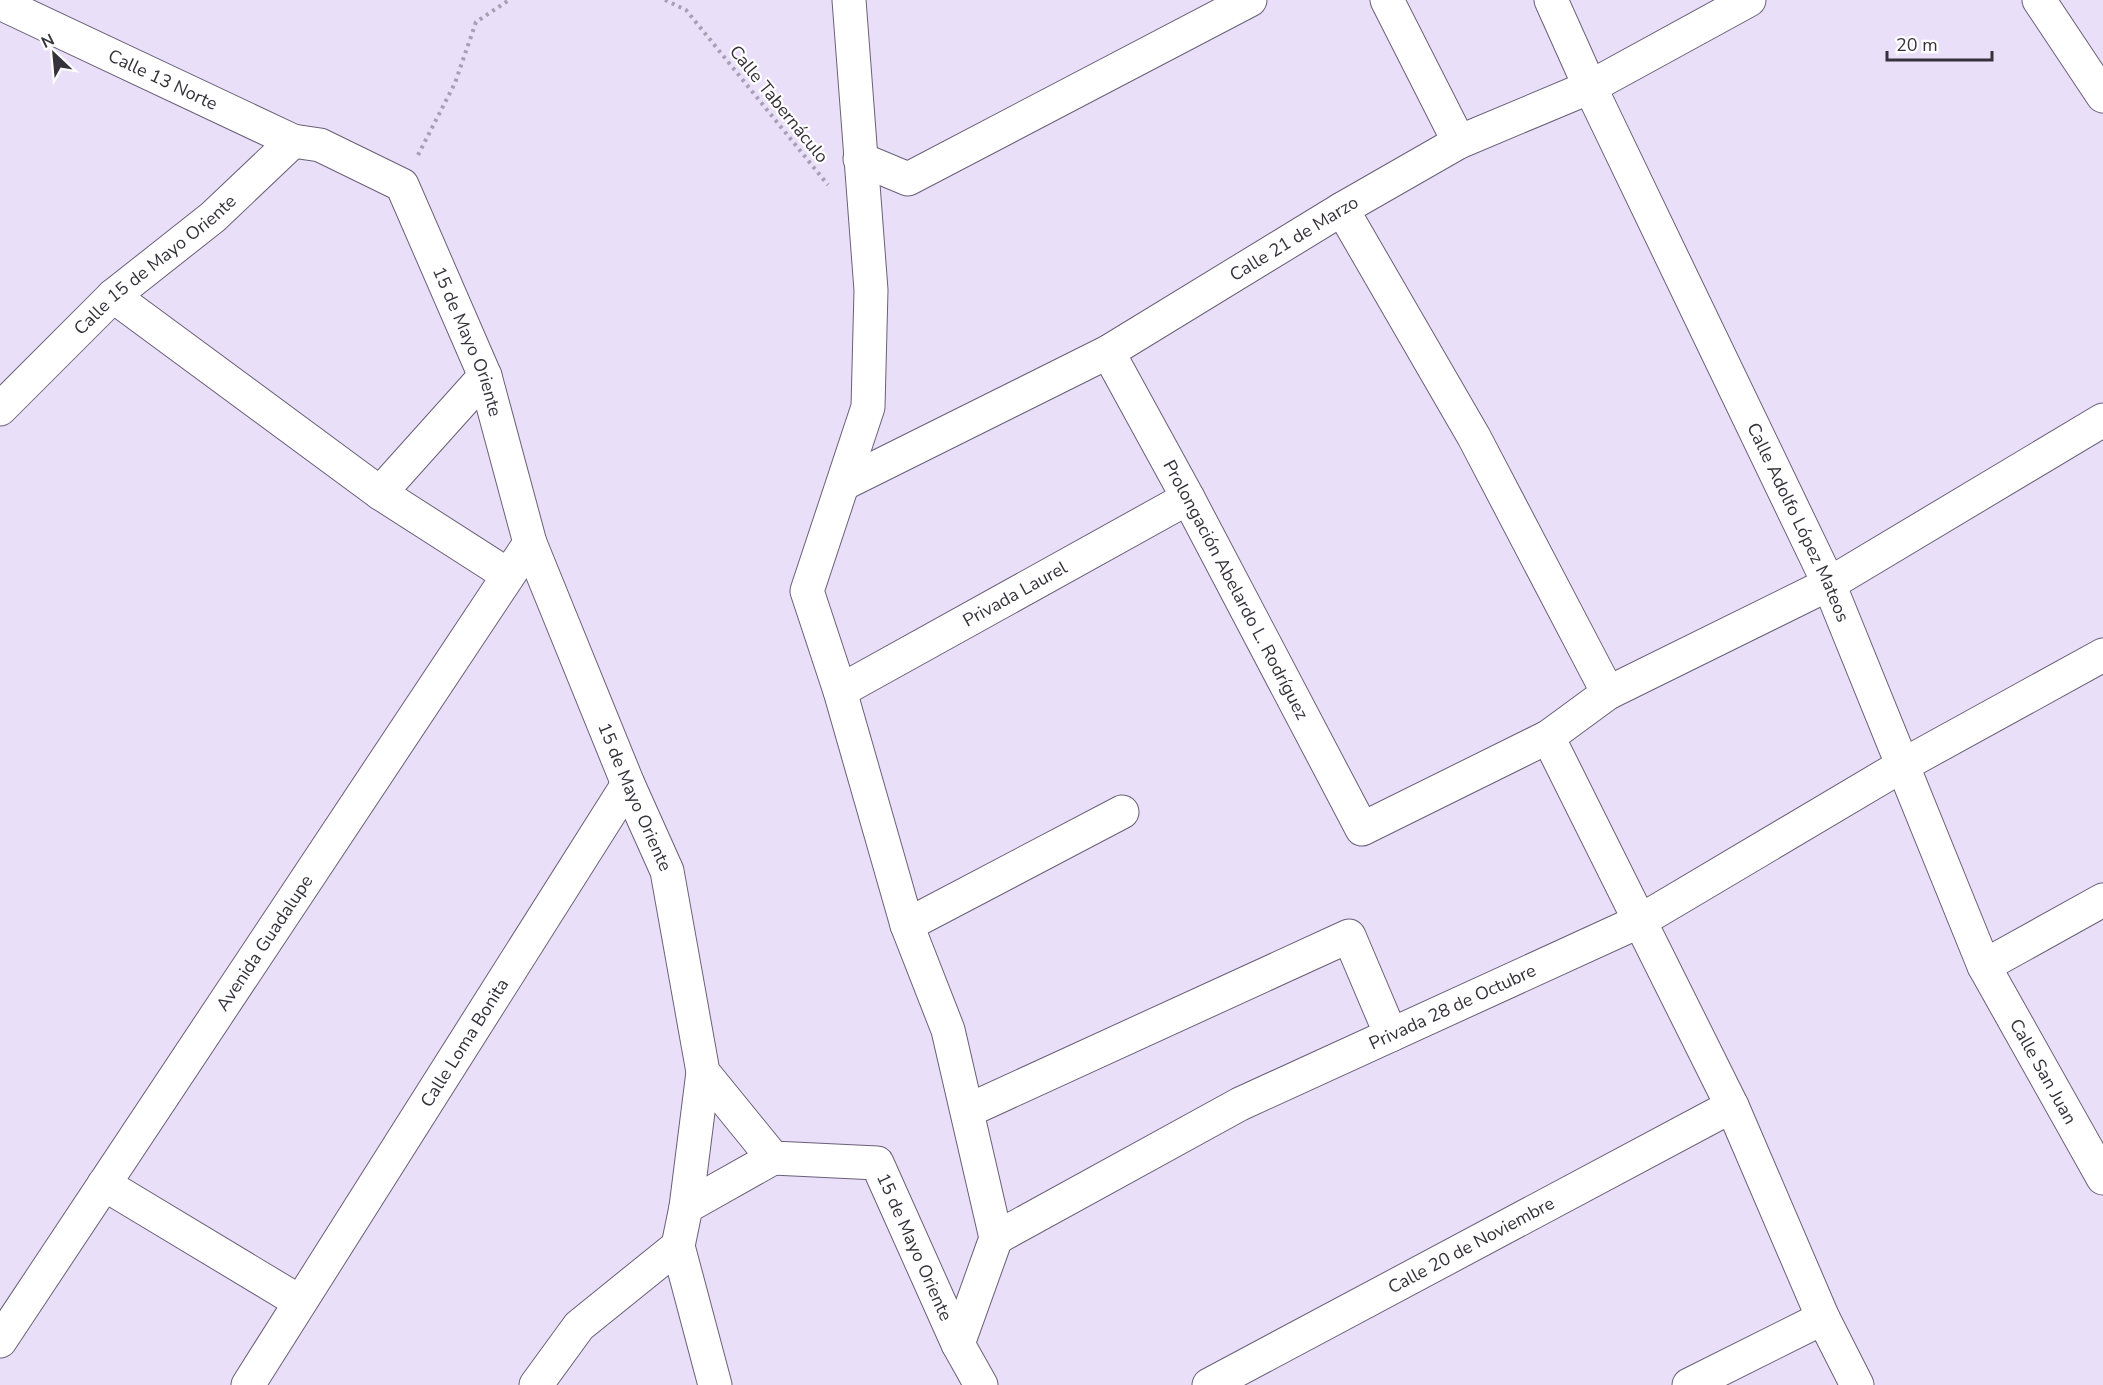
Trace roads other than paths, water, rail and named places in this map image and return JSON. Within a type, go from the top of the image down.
[{"type":"street","points":[[849,0],[871,290],[868,407],[807,591],[840,691],[908,925],[948,1030],[996,1238],[958,1344]]},
{"type":"street","points":[[860,159],[908,179],[1250,0]]},
{"type":"street","points":[[1387,0],[1459,142]]},
{"type":"street","name":"Calle Adolfo López Mateos","points":[[1551,0],[1590,87],[1829,584],[1984,966]]},
{"type":"street","name":"Calle 21 de Marzo","points":[[843,484],[1108,352],[1342,209],[1459,142],[1590,87],[1749,0]]},
{"type":"street","points":[[2039,0],[2103,96]]},
{"type":"street","name":"Calle 13 Norte","points":[[0,3],[307,143]]},
{"type":"street","name":"15 de Mayo Oriente","points":[[307,143],[402,185],[485,376],[530,543],[628,784],[667,871],[703,1072],[773,1158],[878,1163],[958,1344],[981,1385]]},
{"type":"street","name":"Calle 15 de Mayo Oriente","points":[[0,409],[114,296],[307,143]]},
{"type":"street","points":[[1342,209],[1474,437],[1608,693]]},
{"type":"street","points":[[114,296],[380,493],[508,575]]},
{"type":"street","name":"Prolongación Abelardo L. Rodríguez","points":[[1108,352],[1188,498],[1362,828],[1548,737]]},
{"type":"street","points":[[380,493],[485,376]]},
{"type":"street","points":[[1857,1385],[1823,1318],[1732,1106],[1548,737],[1608,693],[1829,584],[2103,420]]},
{"type":"street","name":"Privada Laurel","points":[[840,691],[1188,498]]},
{"type":"street","name":"Avenida Guadalupe","points":[[0,1341],[530,543]]},
{"type":"street","name":"Privada 28 de Octubre","points":[[996,1238],[1240,1104],[1640,921],[1903,765],[2103,655]]},
{"type":"street","name":"Calle Loma Bonita","points":[[248,1385],[628,784]]},
{"type":"street","points":[[908,925],[1122,812]]},
{"type":"street","points":[[1984,966],[2103,900]]},
{"type":"street","points":[[967,1111],[1349,936],[1391,1035]]},
{"type":"street","name":"Calle San Juan","points":[[1984,966],[2103,1178]]},
{"type":"street","points":[[703,1072],[686,1207],[678,1246],[715,1385]]},
{"type":"street","name":"Calle 20 de Noviembre","points":[[1209,1385],[1732,1106]]},
{"type":"street","points":[[686,1207],[773,1158]]},
{"type":"street","points":[[104,1184],[300,1302]]},
{"type":"street","points":[[536,1385],[579,1326],[678,1246]]},
{"type":"street","points":[[1689,1385],[1823,1318]]}]
